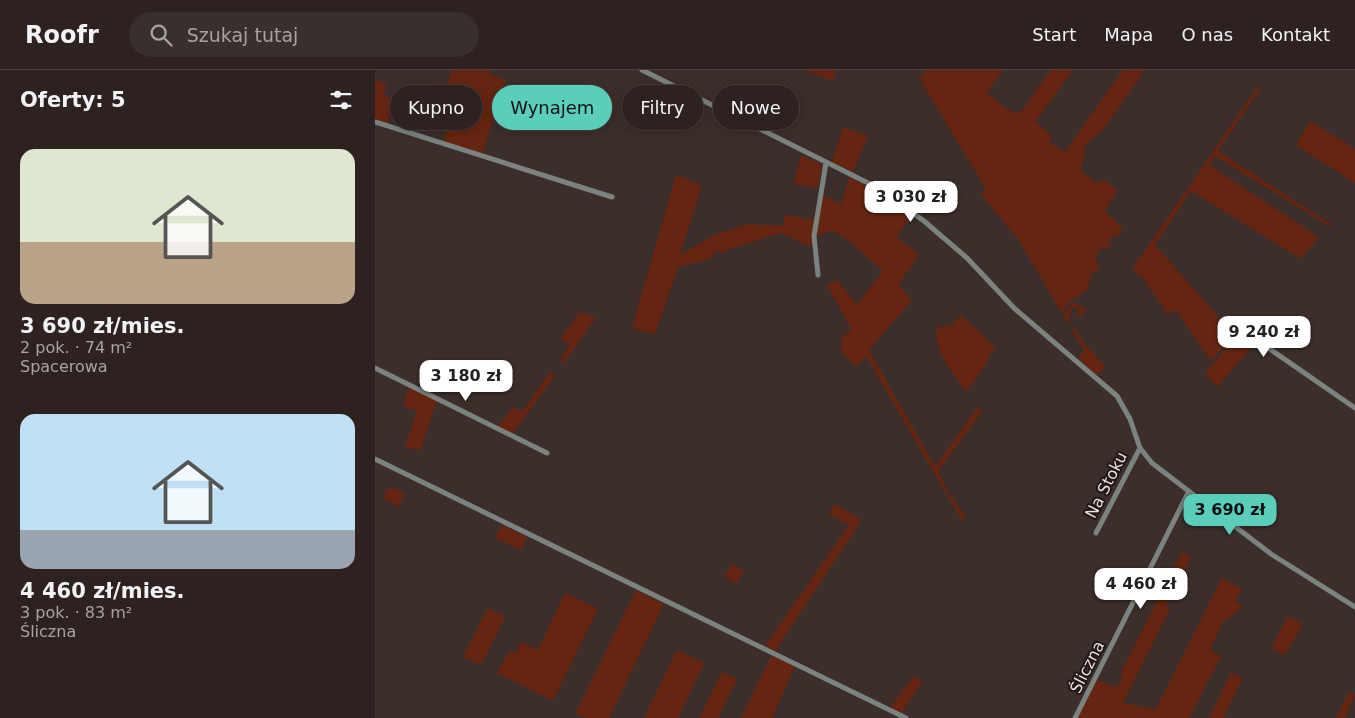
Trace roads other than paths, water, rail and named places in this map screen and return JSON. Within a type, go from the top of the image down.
[{"type":"street","points":[[642,70],[880,189],[898,200],[967,258],[1014,308],[1117,396],[1130,419],[1140,448],[1152,463],[1188,493],[1271,554],[1355,607]]},
{"type":"street","points":[[375,122],[612,197]]},
{"type":"street","points":[[817,275],[814,236],[826,163]]},
{"type":"street","points":[[1241,329],[1355,408]]},
{"type":"street","points":[[375,368],[547,453]]},
{"type":"street","name":"Na Stoku","points":[[1096,533],[1140,448]]},
{"type":"street","points":[[375,459],[906,718]]},
{"type":"street","name":"Śliczna","points":[[1075,718],[1188,493]]}]
